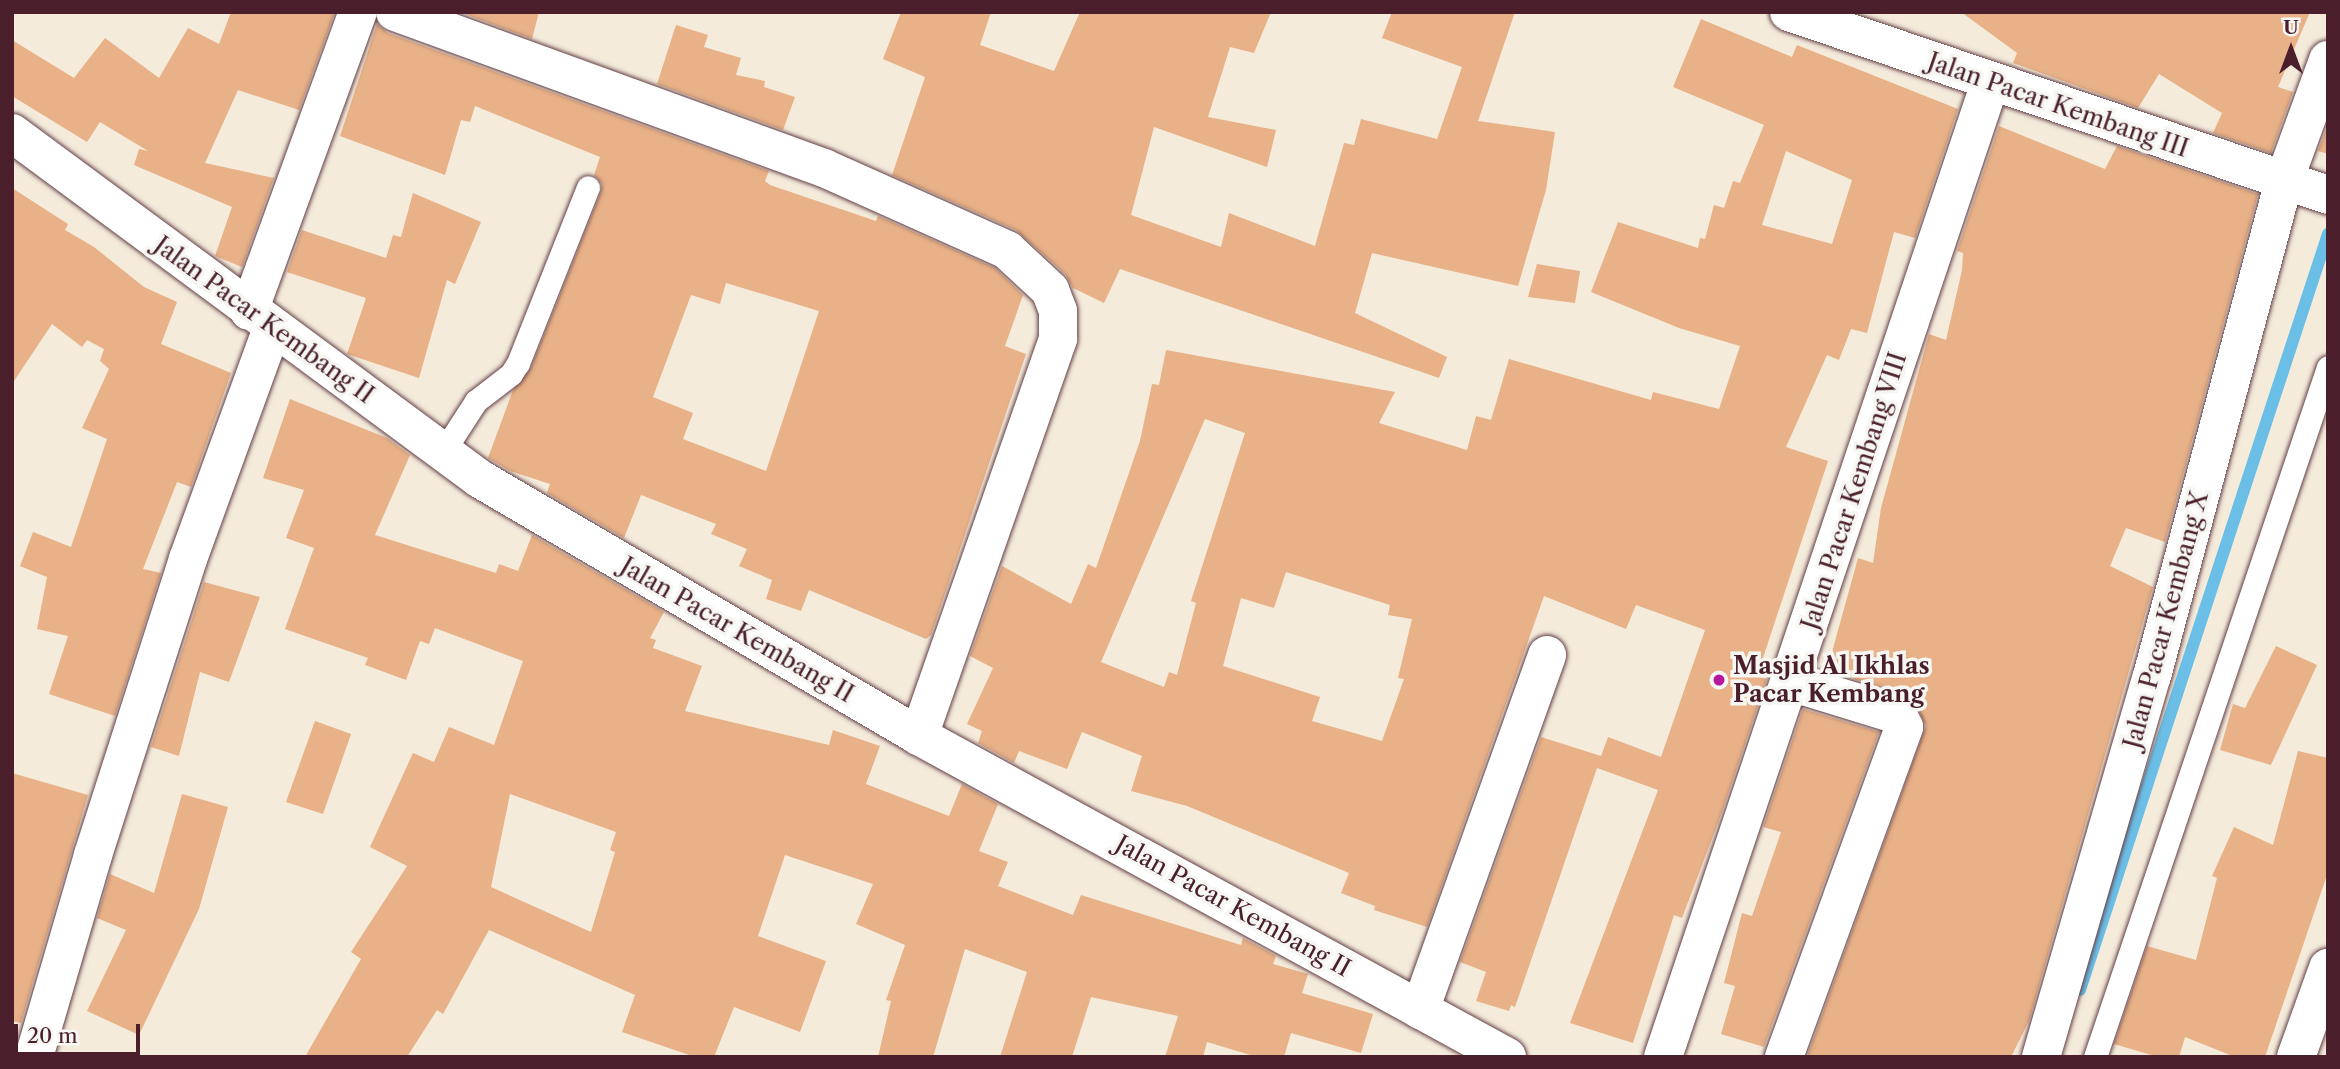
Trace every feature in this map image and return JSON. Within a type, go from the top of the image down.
[{"type":"street","points":[[34,1057],[358,12]]},
{"type":"street","points":[[394,12],[824,168],[1007,250],[1050,290],[1058,311],[1058,339],[919,736]]},
{"type":"street","name":"Jalan Pacar Kembang III","points":[[1789,12],[1990,83],[2303,187]]},
{"type":"street","name":"Jalan Pacar Kembang X","points":[[2041,1057],[2152,676],[2303,187],[2328,60]]},
{"type":"street","name":"Jalan Pacar Kembang VIII","points":[[1663,1057],[1990,83]]},
{"type":"street","name":"Jalan Pacar Kembang II","points":[[12,133],[261,320],[480,479],[919,736],[1507,1057]]},
{"type":"street","points":[[1420,1010],[1548,655]]},
{"type":"street","points":[[1784,1057],[1904,727],[1898,715],[1791,682]]},
{"type":"street","points":[[2295,1057],[2328,968]]},
{"type":"lane","points":[[443,452],[476,401],[511,374],[518,363],[587,187]]},
{"type":"lane","points":[[2095,1057],[2328,367]]},
{"type":"building","points":[[231,12],[335,12],[299,110],[238,90],[205,163],[274,178],[242,267],[215,256],[232,207],[134,165],[139,149],[148,151],[100,122],[87,142],[12,96],[12,40],[74,78],[105,38],[159,78],[188,28],[219,44]]},
{"type":"building","points":[[460,12],[539,12],[532,39]]},
{"type":"building","points":[[901,12],[991,12],[980,45],[1054,71],[1080,12],[1271,12],[1254,53],[1230,47],[1208,117],[1276,130],[1267,167],[1154,127],[1131,215],[1221,247],[1229,213],[1315,246],[1344,143],[1354,145],[1361,119],[1437,139],[1462,67],[1382,38],[1392,12],[1515,12],[1478,121],[1555,132],[1546,190],[1518,286],[1372,253],[1355,313],[1447,357],[1439,378],[1120,269],[1104,303],[1073,288],[1065,274],[1016,230],[892,175],[925,77],[883,59]]},
{"type":"building","points":[[1961,12],[2310,12],[2278,87],[2293,92],[2271,153],[2213,133],[2222,113],[2159,74],[2138,108],[2013,63],[2017,53]]},
{"type":"building","points":[[1701,19],[1792,57],[1797,45],[1958,109],[1915,238],[1894,232],[1867,333],[1851,329],[1839,360],[1827,355],[1786,447],[1828,461],[1757,676],[1767,679],[1721,815],[1682,918],[1674,915],[1633,1043],[1570,1023],[1658,790],[1597,768],[1515,1007],[1511,1005],[1509,1011],[1476,1001],[1486,972],[1460,962],[1541,737],[1601,756],[1608,737],[1661,757],[1705,630],[1636,605],[1626,629],[1544,596],[1427,927],[1374,910],[1375,906],[1341,893],[1349,873],[1187,806],[1131,791],[1142,756],[1082,732],[1067,769],[1019,751],[1014,763],[978,743],[982,731],[967,724],[993,668],[970,656],[1002,566],[1071,604],[1088,564],[1096,568],[1140,441],[1152,384],[1159,385],[1166,350],[1395,392],[1379,423],[1467,450],[1476,416],[1491,420],[1509,359],[1651,400],[1653,392],[1719,409],[1740,346],[1679,328],[1591,292],[1618,222],[1698,248],[1700,238],[1705,239],[1714,205],[1724,208],[1733,181],[1740,183],[1764,125],[1673,87]],"holes":[[[1786,151],[1852,180],[1832,244],[1762,225]],[[1205,419],[1245,433],[1191,601],[1196,603],[1177,675],[1169,672],[1164,687],[1101,662]],[[1286,572],[1390,605],[1388,615],[1412,619],[1398,678],[1404,679],[1382,741],[1312,721],[1320,697],[1223,666],[1241,598],[1274,608]]]},
{"type":"building","points":[[377,24],[388,33],[769,171],[765,181],[770,185],[876,221],[878,216],[995,268],[1023,295],[1005,346],[1026,354],[931,635],[926,639],[809,590],[801,611],[766,599],[772,580],[739,566],[747,549],[711,534],[716,524],[641,495],[624,538],[547,493],[550,484],[510,471],[488,458],[513,390],[531,368],[601,192],[602,184],[594,175],[600,157],[475,106],[470,122],[461,120],[445,175],[340,136]],"holes":[[[726,283],[819,311],[766,471],[683,439],[693,413],[653,397],[691,295],[720,304]]]},
{"type":"building","points":[[676,25],[708,35],[704,47],[741,58],[736,75],[765,81],[764,87],[795,97],[783,130],[657,84]]},
{"type":"building","points":[[2328,125],[2328,154],[2318,151]]},
{"type":"building","points":[[1999,126],[2105,169],[2117,146],[2258,194],[2165,542],[2126,528],[2110,566],[2153,587],[2029,1021],[2011,1057],[1807,1057],[1926,726],[1912,698],[1827,670],[1858,558],[1873,563],[1881,508],[1929,334],[1946,340],[1962,270],[1963,253],[1957,251]]},
{"type":"building","points":[[12,188],[68,224],[65,230],[94,247],[144,287],[177,302],[161,344],[231,373],[191,487],[177,482],[143,569],[161,573],[115,716],[49,694],[68,636],[37,629],[47,577],[20,566],[33,532],[71,547],[107,439],[82,428],[109,369],[100,361],[104,349],[87,340],[82,347],[52,324],[12,384]]},
{"type":"building","points":[[413,193],[481,222],[455,284],[447,280],[419,378],[347,354],[366,298],[287,272],[302,230],[386,258],[393,235],[401,237]]},
{"type":"building","points":[[1537,264],[1580,271],[1575,303],[1528,297]]},
{"type":"building","points":[[290,399],[387,438],[410,455],[375,535],[496,573],[499,564],[518,571],[532,535],[664,612],[650,638],[656,640],[653,648],[702,666],[685,711],[829,745],[833,730],[880,746],[866,784],[949,816],[962,784],[998,804],[979,851],[1008,862],[998,886],[1073,915],[1081,895],[1241,945],[1243,938],[1276,956],[1273,964],[1308,974],[1302,993],[1373,1014],[1361,1053],[1291,1033],[1284,1057],[1257,1057],[1207,1042],[1203,1057],[1165,1057],[1178,1016],[1091,997],[1072,1057],[1000,1057],[1027,972],[965,949],[933,1057],[878,1057],[891,1001],[886,1000],[905,945],[856,924],[873,884],[785,855],[758,936],[826,961],[800,1032],[734,1007],[714,1057],[695,1057],[622,1032],[635,995],[489,930],[443,1014],[437,1010],[407,1057],[305,1057],[361,959],[351,952],[407,866],[370,847],[413,753],[434,762],[449,727],[494,745],[523,661],[435,628],[429,644],[420,641],[406,680],[365,665],[368,658],[285,629],[314,548],[286,538],[304,490],[263,478]],"holes":[[[510,794],[616,832],[610,850],[615,852],[591,932],[491,887]]]},
{"type":"building","points":[[204,582],[260,597],[229,682],[200,672],[179,756],[151,747]]},
{"type":"building","points":[[2276,646],[2317,665],[2271,765],[2220,750],[2233,704],[2245,708]]},
{"type":"building","points":[[1803,709],[1879,732],[1764,1047],[1721,1034],[1735,986],[1724,983],[1742,913],[1752,916],[1781,832],[1763,827]]},
{"type":"building","points":[[315,721],[351,734],[323,814],[286,802]]},
{"type":"building","points":[[2298,751],[2328,758],[2328,872],[2265,1057],[2235,1057],[2185,1037],[2179,1057],[2158,1057],[2114,1044],[2147,946],[2196,960],[2217,878],[2212,876],[2234,827],[2273,845]]},
{"type":"building","points":[[12,773],[88,795],[21,1023],[12,1021]]},
{"type":"building","points":[[182,794],[228,807],[199,909],[139,1035],[87,1011],[126,930],[97,918],[110,874],[154,893]]},
{"type":"waterway","points":[[2080,990],[2328,234]]},
{"type":"place","name":"Masjid Al Ikhlas Pacar Kembang","points":[[1719,680]]}]
